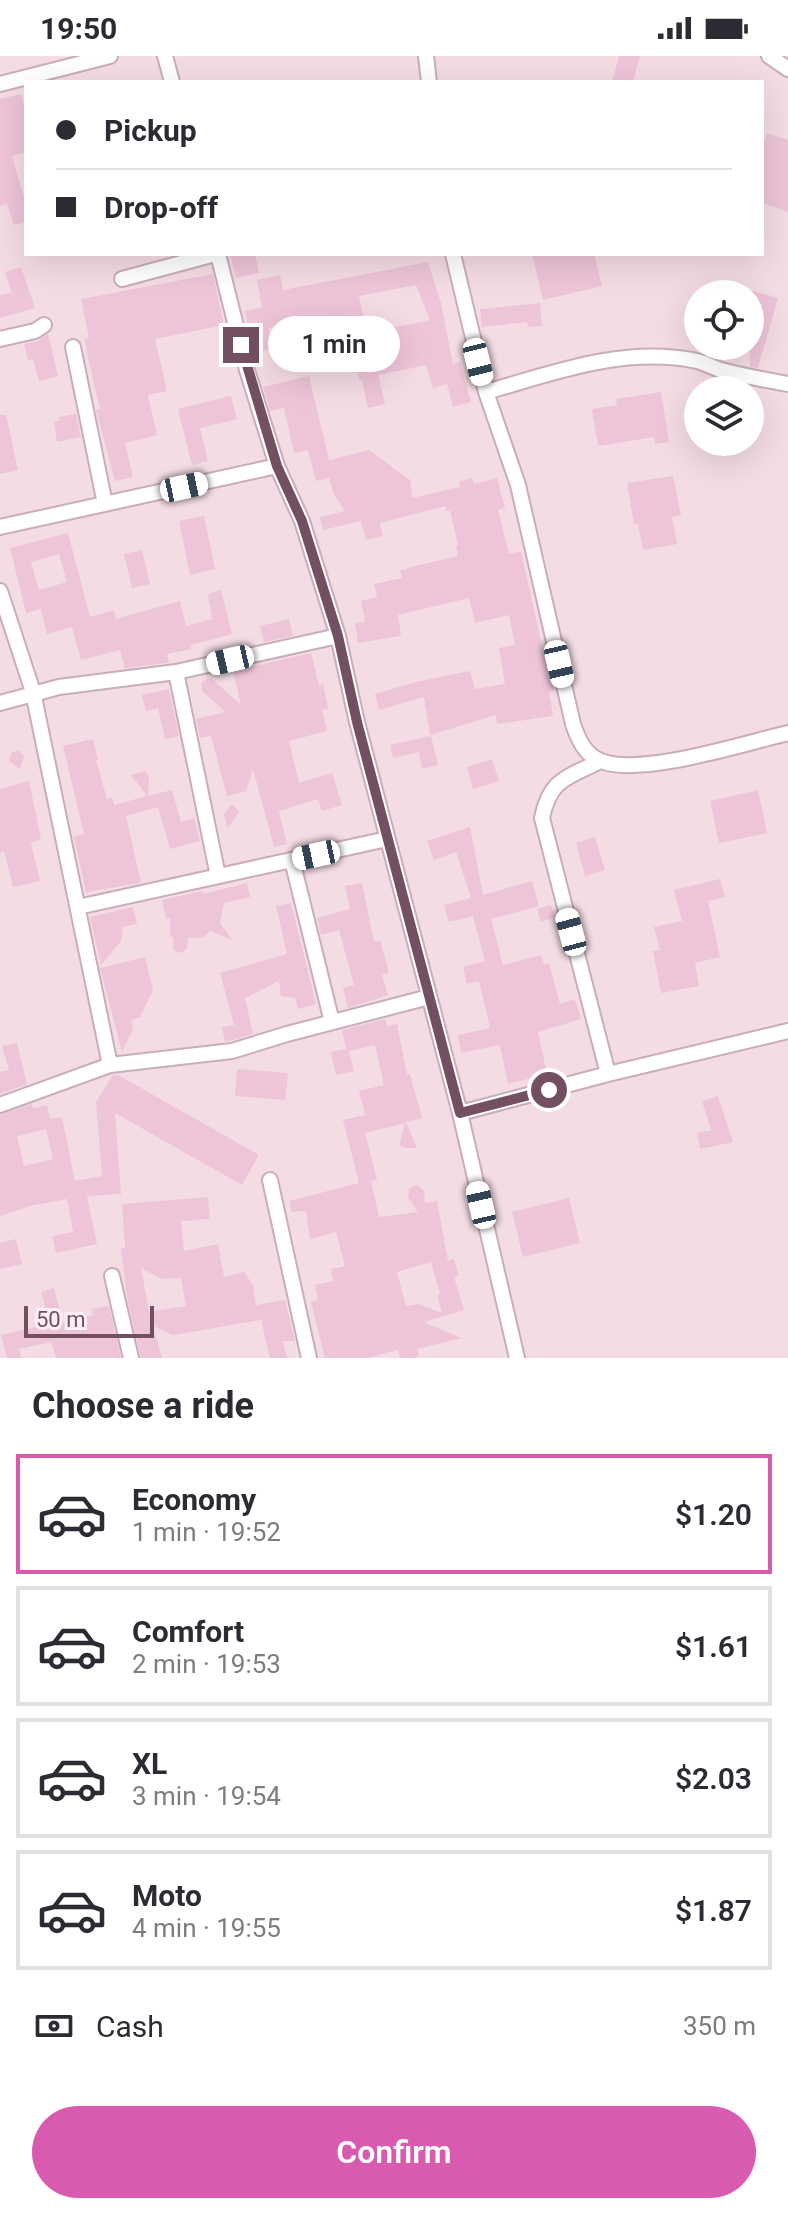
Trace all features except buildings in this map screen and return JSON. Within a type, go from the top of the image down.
[{"type":"street","points":[[0,84],[110,56]]},
{"type":"street","points":[[165,56],[171,80]]},
{"type":"street","points":[[426,56],[429,80]]},
{"type":"street","points":[[769,56],[788,69]]},
{"type":"street","points":[[122,279],[209,256]]},
{"type":"street","points":[[218,256],[247,370],[277,466],[302,521],[338,636],[357,722],[460,1113],[517,1358]]},
{"type":"street","points":[[453,256],[486,392],[518,485],[580,744],[600,761],[631,766],[674,760],[788,733]]},
{"type":"street","points":[[0,339],[35,331],[44,325]]},
{"type":"street","points":[[73,347],[105,504]]},
{"type":"street","points":[[486,392],[578,365],[618,358],[664,356],[696,360],[718,369],[788,384]]},
{"type":"street","points":[[0,527],[277,466]]},
{"type":"street","points":[[0,591],[33,692],[110,1065]]},
{"type":"street","points":[[0,703],[33,692],[176,672],[338,636]]},
{"type":"street","points":[[176,672],[218,876]]},
{"type":"street","points":[[600,761],[556,784],[546,799],[542,818],[608,1074]]},
{"type":"street","points":[[78,907],[387,839]]},
{"type":"street","points":[[292,860],[332,1022]]},
{"type":"street","points":[[0,1105],[110,1065],[232,1051],[429,997]]},
{"type":"street","points":[[460,1113],[788,1031]]},
{"type":"street","points":[[270,1180],[309,1358]]},
{"type":"street","points":[[112,1276],[131,1358]]},
{"type":"shaded area","points":[[0,56],[788,56],[788,1358],[0,1358]]},
{"type":"route","points":[[241,345],[277,466],[302,521],[338,636],[357,722],[460,1113],[549,1090]]}]
